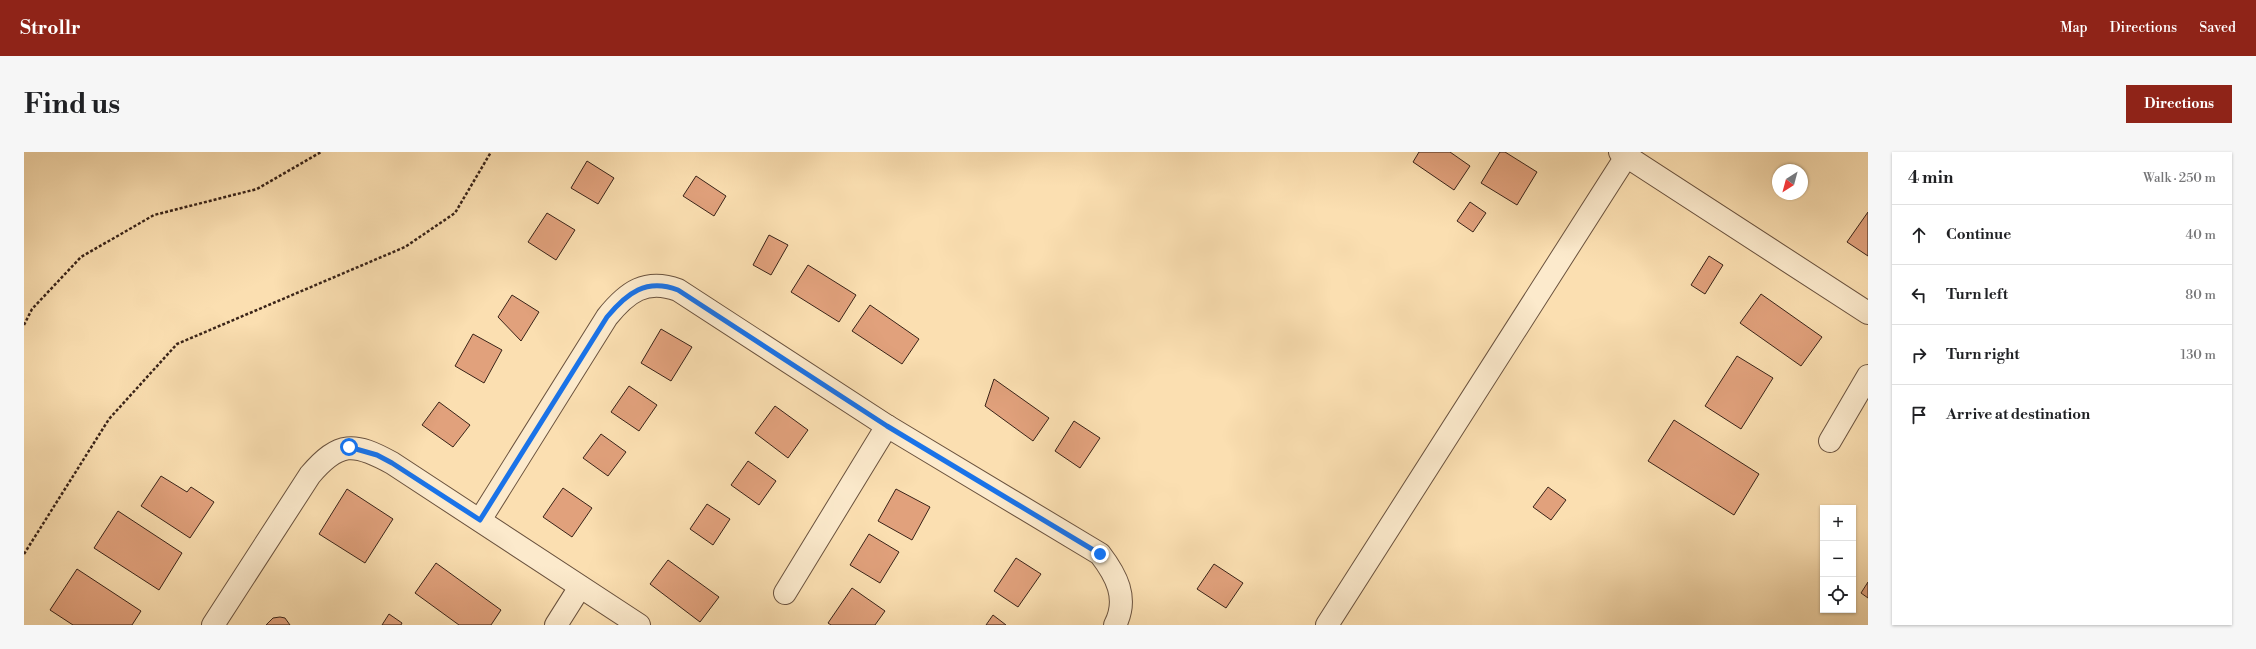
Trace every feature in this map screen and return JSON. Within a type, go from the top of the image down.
[{"type":"street","points":[[1327,625],[1625,153],[1868,313]]},
{"type":"street","points":[[480,520],[607,317],[634,292],[658,284],[678,290],[887,426],[1100,554],[1113,570],[1120,588],[1119,611],[1115,625]]},
{"type":"street","points":[[1830,441],[1868,376]]},
{"type":"street","points":[[785,593],[887,426]]},
{"type":"street","points":[[213,625],[310,475],[327,456],[339,448],[349,447],[377,455],[480,520],[639,625]]},
{"type":"street","points":[[556,625],[580,586]]},
{"type":"path","points":[[24,325],[32,309],[81,257],[154,215],[257,190],[321,152]]},
{"type":"path","points":[[24,554],[109,419],[177,344],[405,247],[455,213],[491,152]]},
{"type":"building","points":[[1419,152],[1450,152],[1470,166],[1454,190],[1413,162]]},
{"type":"building","points":[[1500,152],[1505,152],[1537,172],[1517,205],[1481,183]]},
{"type":"building","points":[[587,161],[614,178],[598,204],[571,188]]},
{"type":"building","points":[[696,176],[726,196],[714,216],[683,196]]},
{"type":"building","points":[[1470,202],[1486,213],[1473,232],[1457,221]]},
{"type":"building","points":[[1868,212],[1868,256],[1847,242]]},
{"type":"building","points":[[547,213],[575,230],[556,260],[528,242]]},
{"type":"building","points":[[769,235],[788,245],[771,275],[753,265]]},
{"type":"building","points":[[1709,256],[1723,265],[1705,294],[1691,285]]},
{"type":"building","points":[[808,265],[856,295],[839,322],[791,292]]},
{"type":"building","points":[[1761,294],[1822,337],[1801,366],[1740,323]]},
{"type":"building","points":[[512,295],[539,312],[521,341],[498,317]]},
{"type":"building","points":[[870,305],[919,339],[902,364],[852,331]]},
{"type":"building","points":[[661,329],[692,347],[671,381],[641,363]]},
{"type":"building","points":[[473,334],[502,350],[484,383],[455,366]]},
{"type":"building","points":[[1737,356],[1773,378],[1741,429],[1705,406]]},
{"type":"building","points":[[994,379],[1049,418],[1033,441],[985,406]]},
{"type":"building","points":[[629,386],[657,405],[639,431],[611,412]]},
{"type":"building","points":[[439,402],[470,425],[453,447],[422,425]]},
{"type":"building","points":[[775,406],[808,430],[788,458],[755,433]]},
{"type":"building","points":[[1674,420],[1759,474],[1734,515],[1648,461]]},
{"type":"building","points":[[1074,421],[1100,438],[1080,468],[1055,451]]},
{"type":"building","points":[[601,434],[626,452],[608,476],[583,458]]},
{"type":"building","points":[[748,461],[776,481],[759,505],[731,485]]},
{"type":"building","points":[[161,476],[187,492],[191,487],[214,502],[190,538],[141,506]]},
{"type":"building","points":[[1548,487],[1566,500],[1551,520],[1533,507]]},
{"type":"building","points":[[563,488],[592,508],[572,537],[543,517]]},
{"type":"building","points":[[347,489],[393,519],[365,563],[319,534]]},
{"type":"building","points":[[896,489],[930,507],[912,540],[878,521]]},
{"type":"building","points":[[707,504],[730,519],[713,545],[690,529]]},
{"type":"building","points":[[118,511],[182,553],[159,590],[94,548]]},
{"type":"building","points":[[869,534],[899,552],[880,583],[850,565]]},
{"type":"building","points":[[1016,558],[1041,574],[1018,607],[994,591]]},
{"type":"building","points":[[668,560],[719,597],[700,622],[650,584]]},
{"type":"building","points":[[436,563],[501,610],[491,625],[459,625],[415,593]]},
{"type":"building","points":[[1214,564],[1243,583],[1226,608],[1197,589]]},
{"type":"building","points":[[77,569],[141,611],[132,625],[73,625],[50,610]]},
{"type":"building","points":[[1868,582],[1868,598],[1861,593]]},
{"type":"building","points":[[852,588],[885,611],[875,625],[831,625],[828,623]]},
{"type":"building","points":[[389,614],[402,623],[401,625],[382,625]]},
{"type":"building","points":[[993,615],[1006,625],[986,625]]},
{"type":"building","points":[[273,618],[285,618],[290,625],[266,625]]},
{"type":"route","points":[[349,447],[377,455],[392,463],[480,520],[607,317],[634,292],[646,286],[658,284],[678,290],[887,426],[1066,532],[1100,554]]}]
